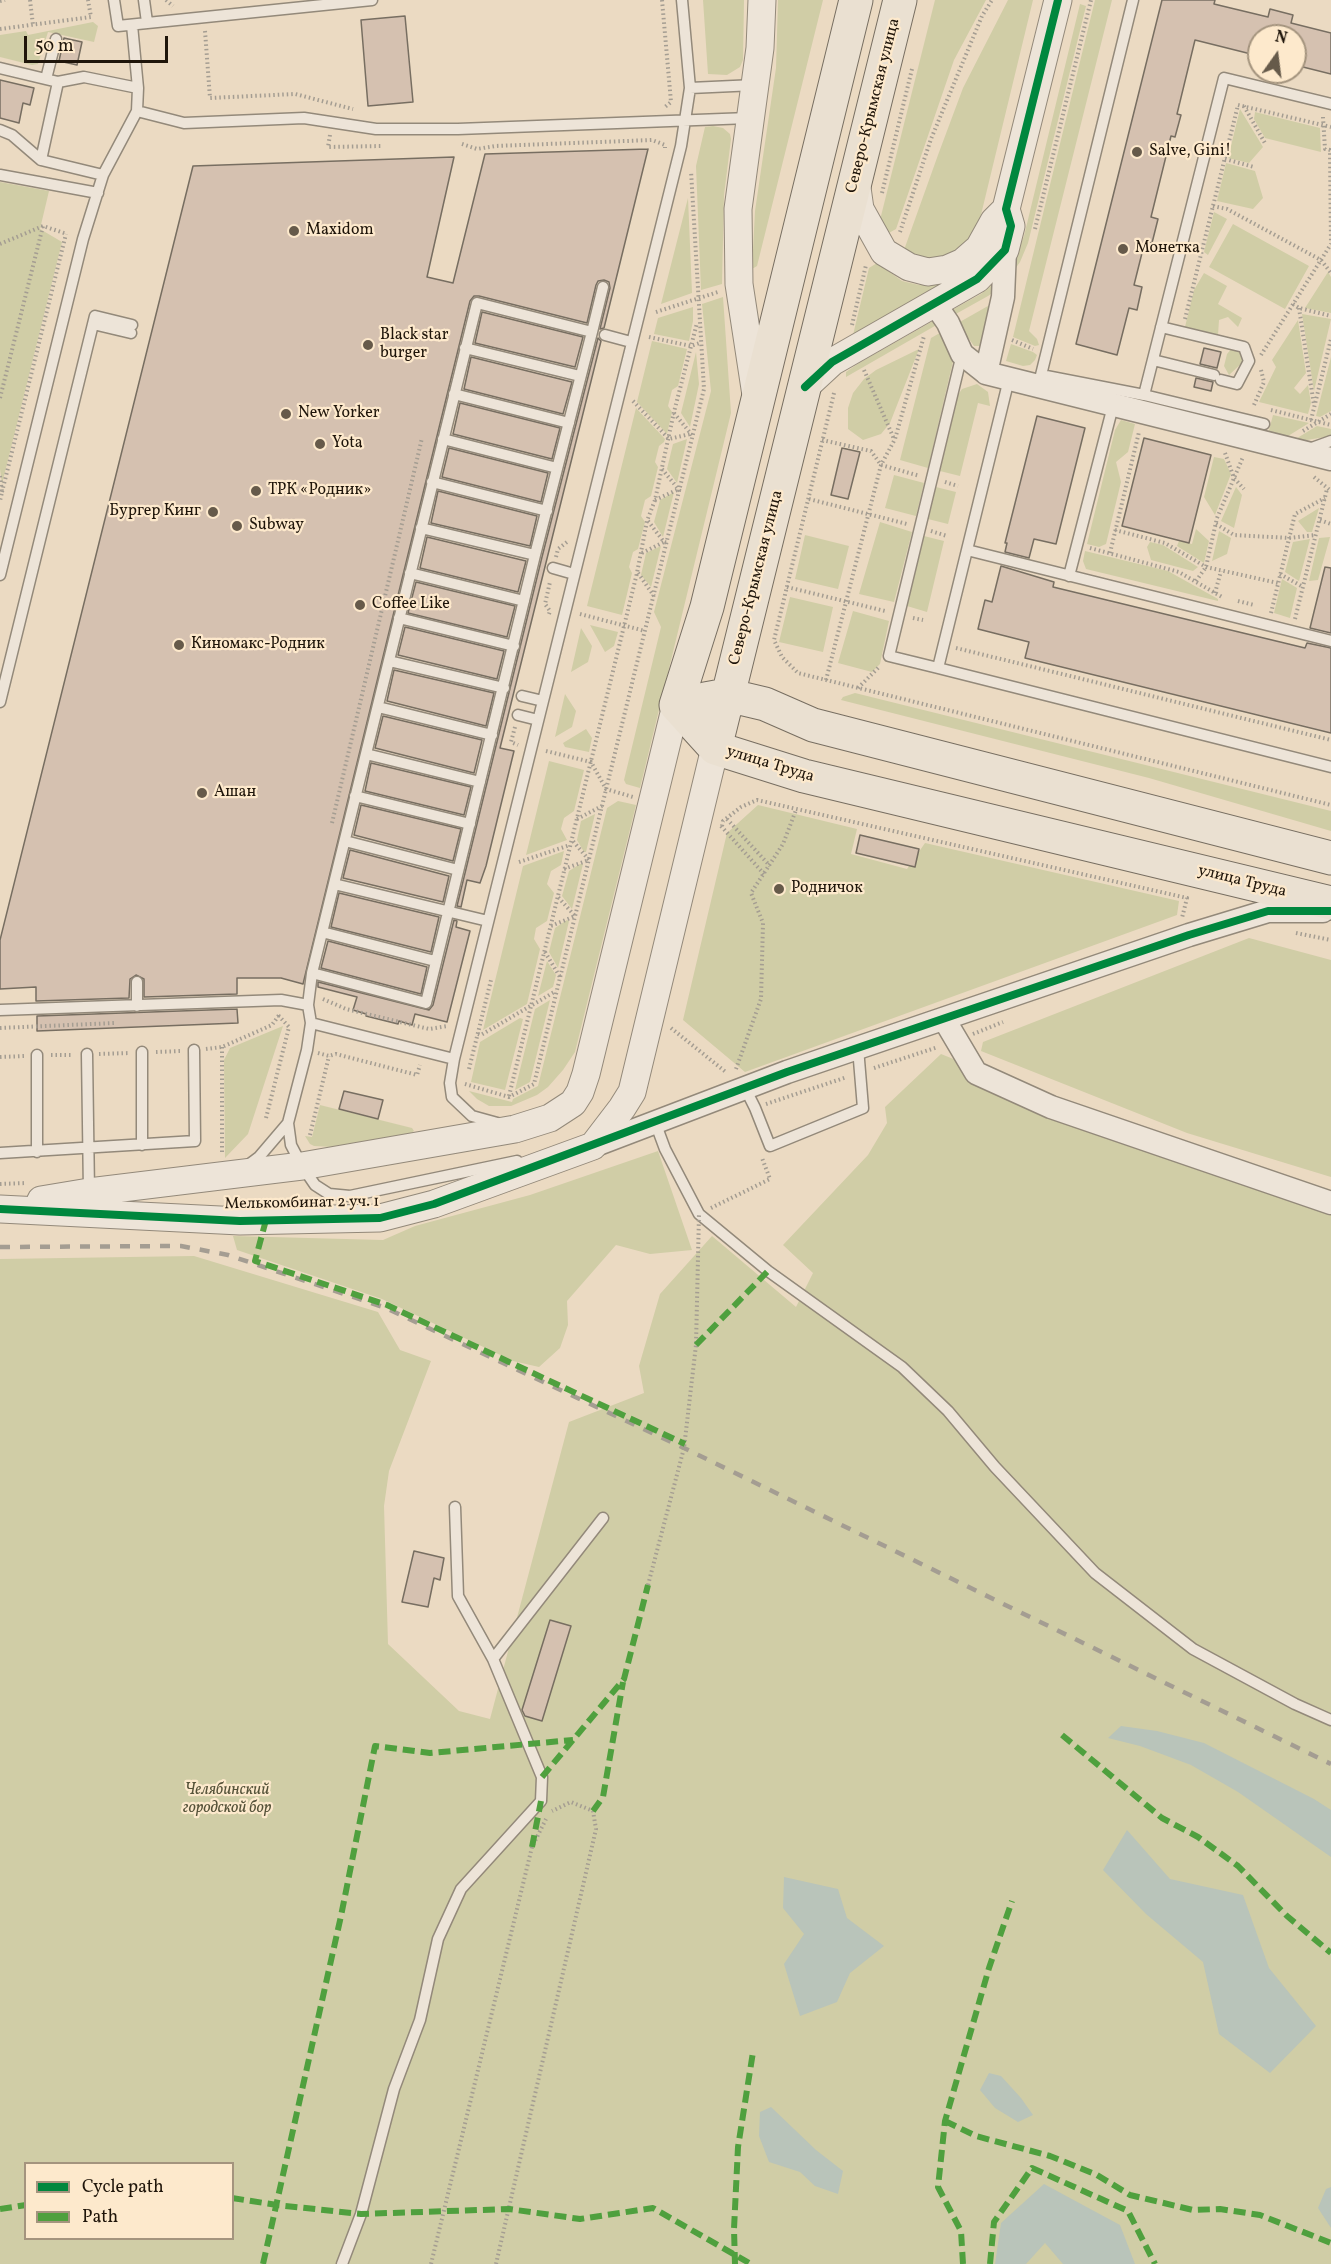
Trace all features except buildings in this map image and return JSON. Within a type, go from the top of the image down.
[{"type":"main road","points":[[856,0],[707,607],[676,705],[727,695],[765,705],[813,725],[1331,858]]},
{"type":"main road","name":"Северо-Крымская улица","points":[[715,748],[900,0]]},
{"type":"main road","name":"улица Труда","points":[[676,705],[715,748],[804,776],[1331,903]]},
{"type":"street","points":[[757,400],[739,284],[738,209],[756,85],[762,0]]},
{"type":"street","points":[[986,373],[1005,288],[1005,250],[1011,226],[1006,209],[1058,0]]},
{"type":"street","points":[[856,180],[860,209],[884,252],[909,267],[928,272],[947,269],[963,262],[979,248],[994,221],[1006,209]]},
{"type":"street","points":[[805,387],[832,362],[854,363],[935,304],[976,279],[1005,250]]},
{"type":"street","points":[[935,304],[948,323],[962,354],[986,373],[1009,379],[1040,381],[1113,406],[1141,410],[1331,459]]},
{"type":"street","name":"Мелькомбинат 2 уч. 1","points":[[0,1208],[229,1165],[302,1166],[515,1129],[550,1118],[573,1103],[580,1092],[586,1074],[676,705]]},
{"type":"street","name":"Северо-Крымская улица","points":[[593,1146],[632,1092],[715,748]]},
{"type":"street","points":[[593,1146],[745,1088],[1189,935],[1268,911],[1331,911]]},
{"type":"street","points":[[944,1019],[976,1072],[1051,1107],[1331,1203]]},
{"type":"street","name":"Мелькомбинат 2 уч. 1","points":[[0,1208],[240,1221],[380,1218],[434,1204],[593,1146]]},
{"type":"lane","points":[[114,0],[118,27],[147,22],[372,0]]},
{"type":"lane","points":[[144,0],[147,22]]},
{"type":"lane","points":[[515,1129],[472,1116],[452,1097],[450,1083],[488,921],[681,146],[690,88],[682,0]]},
{"type":"lane","points":[[1133,0],[1040,381],[1141,410],[1264,424]]},
{"type":"lane","points":[[0,575],[82,239],[103,176],[137,111],[138,88],[132,25]]},
{"type":"lane","points":[[41,160],[56,39]]},
{"type":"lane","points":[[0,68],[52,81],[84,77],[138,88]]},
{"type":"lane","points":[[1141,410],[1224,78],[1327,103]]},
{"type":"lane","points":[[690,88],[756,85]]},
{"type":"lane","points":[[137,111],[184,123],[304,118],[376,129],[482,128],[751,118]]},
{"type":"lane","points":[[0,130],[12,135],[41,160],[103,176]]},
{"type":"lane","points":[[0,175],[98,193]]},
{"type":"lane","points":[[312,973],[426,1003],[535,555],[603,288]]},
{"type":"lane","points":[[592,332],[477,303],[312,973],[308,1005],[311,1023],[307,1050],[288,1123],[291,1145],[315,1185],[329,1194],[350,1196],[593,1146]]},
{"type":"lane","points":[[0,702],[95,316],[132,329]]},
{"type":"lane","points":[[1153,360],[1237,384],[1249,361],[1244,347],[1161,327]]},
{"type":"lane","points":[[605,335],[632,342]]},
{"type":"lane","points":[[465,348],[580,376]]},
{"type":"lane","points":[[962,354],[889,656],[1331,766]]},
{"type":"lane","points":[[938,668],[1009,379]]},
{"type":"lane","points":[[454,394],[569,423]]},
{"type":"lane","points":[[1070,576],[1113,406]]},
{"type":"lane","points":[[443,440],[557,468]]},
{"type":"lane","points":[[1300,452],[1331,441]]},
{"type":"lane","points":[[432,482],[547,511]]},
{"type":"lane","points":[[421,528],[535,555]]},
{"type":"lane","points":[[967,550],[1331,641]]},
{"type":"lane","points":[[553,568],[574,574]]},
{"type":"lane","points":[[410,573],[524,601]]},
{"type":"lane","points":[[399,618],[514,646]]},
{"type":"lane","points":[[389,661],[504,688]]},
{"type":"lane","points":[[522,696],[543,701]]},
{"type":"lane","points":[[378,707],[492,735]]},
{"type":"lane","points":[[518,715],[538,720]]},
{"type":"lane","points":[[366,754],[480,782]]},
{"type":"lane","points":[[355,796],[470,824]]},
{"type":"lane","points":[[345,841],[458,870]]},
{"type":"lane","points":[[334,884],[488,921]]},
{"type":"lane","points":[[322,932],[435,961]]},
{"type":"lane","points":[[136,982],[136,1006]]},
{"type":"lane","points":[[0,1010],[281,1000],[308,1005]]},
{"type":"lane","points":[[311,1023],[454,1059]]},
{"type":"lane","points":[[745,1088],[770,1146],[863,1108],[858,1048]]},
{"type":"lane","points":[[0,1153],[195,1142],[194,1050]]},
{"type":"lane","points":[[142,1052],[142,1145]]},
{"type":"lane","points":[[87,1054],[89,1192]]},
{"type":"lane","points":[[37,1055],[37,1152]]},
{"type":"lane","points":[[654,1121],[665,1149],[699,1214],[768,1271],[902,1367],[948,1411],[995,1467],[1095,1574],[1193,1649],[1294,1704],[1331,1720]]},
{"type":"lane","points":[[229,1165],[259,1157],[288,1123]]},
{"type":"lane","points":[[342,2264],[361,2214],[394,2089],[420,2020],[438,1939],[462,1889],[541,1800],[542,1777],[493,1659],[458,1596],[455,1507]]},
{"type":"lane","points":[[493,1659],[603,1518]]},
{"type":"path","points":[[0,1],[5,0]]},
{"type":"path","points":[[30,0],[33,25]]},
{"type":"path","points":[[0,29],[91,17],[88,0]]},
{"type":"path","points":[[166,0],[175,8]]},
{"type":"path","points":[[660,107],[667,107],[671,102],[662,0]]},
{"type":"path","points":[[872,233],[899,233],[931,139],[982,16],[992,0]]},
{"type":"path","points":[[204,18],[210,98],[295,94],[358,110]]},
{"type":"path","points":[[914,58],[872,233],[854,363],[822,440],[774,640],[782,657],[798,673],[1331,805]]},
{"type":"path","points":[[1254,405],[1264,382],[1259,359],[1331,244],[1330,150],[1325,149],[1324,125],[1327,103]]},
{"type":"path","points":[[1182,332],[1238,105],[1331,127]]},
{"type":"path","points":[[1244,106],[1266,145]]},
{"type":"path","points":[[459,143],[477,148],[652,140],[665,145],[663,155]]},
{"type":"path","points":[[327,147],[387,146]]},
{"type":"path","points":[[1225,159],[1254,167]]},
{"type":"path","points":[[465,1086],[508,1097],[534,1084],[603,805],[704,389],[691,170]]},
{"type":"path","points":[[1213,206],[1227,209],[1321,260],[1331,273]]},
{"type":"path","points":[[0,244],[43,226],[82,239]]},
{"type":"path","points":[[0,398],[43,226]]},
{"type":"path","points":[[0,501],[66,234]]},
{"type":"path","points":[[656,312],[724,289]]},
{"type":"path","points":[[1293,304],[1299,308],[1331,316]]},
{"type":"path","points":[[1299,308],[1314,405]]},
{"type":"path","points":[[508,1097],[637,573],[647,521],[655,500],[674,412],[699,318]]},
{"type":"path","points":[[826,680],[882,465],[895,439],[924,336]]},
{"type":"path","points":[[649,337],[691,346],[700,343]]},
{"type":"path","points":[[1009,339],[1047,354]]},
{"type":"path","points":[[1311,420],[1331,339]]},
{"type":"path","points":[[854,363],[895,439]]},
{"type":"path","points":[[633,401],[669,439]]},
{"type":"path","points":[[1110,553],[1141,410]]},
{"type":"path","points":[[674,412],[692,436]]},
{"type":"path","points":[[669,439],[692,436]]},
{"type":"path","points":[[822,440],[870,452],[882,465],[958,486]]},
{"type":"path","points":[[1196,581],[1206,567],[1216,524],[1247,448]]},
{"type":"path","points":[[1224,451],[1234,478],[1244,489]]},
{"type":"path","points":[[662,468],[679,490]]},
{"type":"path","points":[[0,476],[2,492]]},
{"type":"path","points":[[1304,625],[1294,622],[1327,489]]},
{"type":"path","points":[[655,500],[679,490]]},
{"type":"path","points":[[1271,614],[1295,514],[1325,498]]},
{"type":"path","points":[[809,499],[947,536]]},
{"type":"path","points":[[1320,520],[1331,524]]},
{"type":"path","points":[[647,521],[666,542]]},
{"type":"path","points":[[1216,524],[1234,535],[1289,538],[1316,535]]},
{"type":"path","points":[[1115,530],[1165,543],[1206,567],[1278,584]]},
{"type":"path","points":[[547,622],[550,611],[545,604],[553,568],[558,549],[568,542]]},
{"type":"path","points":[[642,552],[666,542]]},
{"type":"path","points":[[1077,545],[1179,572],[1221,597],[1250,603],[1277,617]]},
{"type":"path","points":[[1215,593],[1221,571]]},
{"type":"path","points":[[637,573],[654,596]]},
{"type":"path","points":[[1280,574],[1303,587]]},
{"type":"path","points":[[787,587],[923,620]]},
{"type":"path","points":[[579,614],[645,632]]},
{"type":"path","points":[[944,645],[1331,740]]},
{"type":"path","points":[[858,688],[889,656]]},
{"type":"path","points":[[518,715],[511,742],[518,744]]},
{"type":"path","points":[[546,751],[591,762],[606,789],[638,798]]},
{"type":"path","points":[[718,838],[723,821],[741,807],[757,800],[1186,898],[1181,922]]},
{"type":"path","points":[[576,819],[603,805]]},
{"type":"path","points":[[673,1018],[670,1030],[733,1078],[761,999],[763,923],[751,893],[783,844],[796,810]]},
{"type":"path","points":[[727,819],[770,866]]},
{"type":"path","points":[[721,826],[764,874]]},
{"type":"path","points":[[571,842],[589,860]]},
{"type":"path","points":[[519,862],[571,842]]},
{"type":"path","points":[[564,869],[589,860]]},
{"type":"path","points":[[558,897],[575,916]]},
{"type":"path","points":[[551,926],[575,916]]},
{"type":"path","points":[[1287,931],[1331,940]]},
{"type":"path","points":[[545,952],[560,977]]},
{"type":"path","points":[[478,1034],[481,1035],[556,991]]},
{"type":"path","points":[[266,1118],[289,1027],[279,1015],[267,1016]]},
{"type":"path","points":[[0,1028],[116,1023]]},
{"type":"path","points":[[222,1047],[229,1165]]},
{"type":"path","points":[[310,1135],[329,1056]]},
{"type":"path","points":[[648,1586],[684,1448],[696,1345],[699,1214],[770,1179],[759,1150]]},
{"type":"path","points":[[431,2264],[532,1847],[549,1812],[571,1802],[593,1812],[596,1829],[496,2264]]},
{"type":"green space","points":[[703,0],[744,0],[743,60],[740,67],[727,75],[708,74]]},
{"type":"green space","points":[[778,0],[823,0],[757,266],[752,269],[755,211],[776,68]]},
{"type":"green space","points":[[935,0],[986,0],[954,60],[896,229],[887,234],[880,220]]},
{"type":"green space","points":[[1008,0],[1033,0],[979,223],[973,236],[953,255],[927,259],[916,256],[904,250],[938,155],[963,88]]},
{"type":"green space","points":[[1095,0],[1112,0],[1029,331],[1037,339],[1039,345],[1035,346],[1013,337]]},
{"type":"green space","points":[[1080,4],[1086,6],[1028,243],[1020,262],[1010,276],[1024,236]]},
{"type":"green space","points":[[93,22],[98,26],[94,42],[48,32],[38,64],[32,65],[0,57],[0,35],[26,31],[28,35]]},
{"type":"green space","points":[[1240,109],[1263,147],[1249,163],[1228,158]]},
{"type":"green space","points":[[1255,112],[1320,128],[1321,152],[1265,138],[1254,119]]},
{"type":"green space","points":[[705,127],[723,128],[730,134],[731,139],[724,195],[722,284],[701,290],[696,166]]},
{"type":"green space","points":[[1226,163],[1255,171],[1263,198],[1253,209],[1217,201]]},
{"type":"green space","points":[[0,182],[49,191],[40,229],[62,242],[2,484],[0,469]]},
{"type":"green space","points":[[688,198],[692,293],[661,304]]},
{"type":"green space","points":[[1214,212],[1227,219],[1208,255],[1204,252]]},
{"type":"green space","points":[[1233,224],[1309,266],[1285,309],[1209,267]]},
{"type":"green space","points":[[877,263],[902,281],[919,285],[944,285],[853,335],[869,268]]},
{"type":"green space","points":[[1328,272],[1331,277],[1331,313],[1305,308]]},
{"type":"green space","points":[[1204,273],[1227,286],[1218,304],[1242,318],[1238,327],[1228,317],[1219,320],[1218,335],[1185,327],[1194,290]]},
{"type":"green space","points":[[999,279],[998,289],[988,296],[954,315],[950,311],[981,294]]},
{"type":"green space","points":[[723,297],[731,413],[640,788],[626,784],[624,780],[661,627],[654,612],[711,391],[702,304]]},
{"type":"green space","points":[[995,302],[982,346],[974,346],[958,323]]},
{"type":"green space","points":[[693,307],[689,341],[654,334],[658,318]]},
{"type":"green space","points":[[1302,314],[1331,319],[1314,391]]},
{"type":"green space","points":[[1298,320],[1306,373],[1294,388],[1300,394],[1308,385],[1311,403],[1308,414],[1259,402],[1276,367],[1272,360]]},
{"type":"green space","points":[[933,321],[940,323],[846,377],[846,372],[859,363]]},
{"type":"green space","points":[[945,330],[954,357],[928,468],[900,460],[931,338]]},
{"type":"green space","points":[[652,341],[687,349],[678,386],[672,390],[668,406],[672,412],[667,434],[637,402]]},
{"type":"green space","points":[[1011,344],[1033,352],[1037,355],[1035,360],[1030,365],[1023,366],[1006,361]]},
{"type":"green space","points":[[1232,348],[1239,350],[1243,362],[1229,375],[1224,366],[1227,354]]},
{"type":"green space","points":[[919,349],[890,423],[881,434],[863,440],[848,429],[848,408],[853,393],[864,379],[876,370]]},
{"type":"green space","points":[[696,352],[699,384],[690,427],[681,413]]},
{"type":"green space","points":[[1331,357],[1331,411],[1320,417],[1316,416]]},
{"type":"green space","points":[[977,384],[988,392],[990,406],[978,403],[960,476],[940,471],[958,395],[962,389]]},
{"type":"green space","points":[[636,408],[665,439],[659,446],[655,462],[658,467],[651,496],[645,500],[641,516],[645,522],[638,549],[633,552],[629,567],[632,573],[622,615],[587,606]]},
{"type":"green space","points":[[1273,415],[1309,423],[1280,441],[1267,438]]},
{"type":"green space","points":[[1121,420],[1135,424],[1128,452],[1116,462],[1121,482],[1106,544],[1099,547],[1087,544],[1115,430]]},
{"type":"green space","points":[[1317,426],[1331,429],[1331,436],[1289,443]]},
{"type":"green space","points":[[687,439],[677,483],[667,469],[673,444]]},
{"type":"green space","points":[[1214,457],[1224,459],[1231,474],[1215,515],[1204,497]]},
{"type":"green space","points":[[894,475],[924,483],[916,516],[885,508]]},
{"type":"green space","points":[[936,487],[956,492],[948,524],[928,519]]},
{"type":"green space","points":[[1236,487],[1242,495],[1234,528],[1221,521]]},
{"type":"green space","points":[[674,492],[663,537],[654,522],[660,500]]},
{"type":"green space","points":[[1319,508],[1312,532],[1307,532],[1298,521]]},
{"type":"green space","points":[[880,522],[912,532],[894,602],[859,594]]},
{"type":"green space","points":[[1196,529],[1209,541],[1204,563],[1177,546],[1179,541],[1192,544]]},
{"type":"green space","points":[[1219,531],[1231,538],[1227,554],[1212,561]]},
{"type":"green space","points":[[805,535],[849,546],[838,589],[795,579]]},
{"type":"green space","points":[[924,536],[944,541],[927,612],[907,606]]},
{"type":"green space","points":[[1330,537],[1318,580],[1309,581],[1319,538]]},
{"type":"green space","points":[[1310,539],[1299,581],[1285,572],[1293,542]]},
{"type":"green space","points":[[1150,542],[1163,545],[1198,567],[1193,571],[1151,560],[1147,547]]},
{"type":"green space","points":[[661,546],[651,587],[641,575],[646,553]]},
{"type":"green space","points":[[1085,551],[1168,571],[1218,601],[1086,569],[1083,561]]},
{"type":"green space","points":[[1282,579],[1297,588],[1290,618],[1274,613]]},
{"type":"green space","points":[[790,597],[833,607],[823,652],[779,642]]},
{"type":"green space","points":[[853,611],[889,621],[880,664],[872,672],[838,663]]},
{"type":"green space","points":[[590,625],[618,632],[614,646],[605,652]]},
{"type":"green space","points":[[581,628],[592,646],[588,662],[571,672]]},
{"type":"green space","points":[[855,693],[1331,811],[1331,831],[1149,778],[841,700]]},
{"type":"green space","points":[[565,694],[576,711],[572,727],[555,737]]},
{"type":"green space","points":[[586,729],[592,738],[589,752],[565,747],[563,743]]},
{"type":"green space","points":[[549,761],[584,770],[574,811],[564,818],[561,829],[567,840],[526,855]]},
{"type":"green space","points":[[618,801],[636,805],[575,1052],[548,1087],[537,1095],[511,1106],[489,1106],[469,1091],[512,1102],[513,1099],[538,1086],[607,808]]},
{"type":"green space","points":[[758,805],[857,829],[851,854],[907,869],[925,843],[1179,901],[1177,915],[745,1072],[683,1020],[727,833]]},
{"type":"green space","points":[[595,814],[586,852],[584,852],[577,840],[581,821]]},
{"type":"green space","points":[[564,851],[561,865],[551,871],[547,884],[554,893],[547,921],[536,928],[534,939],[540,949],[527,1004],[483,1030],[523,866]]},
{"type":"green space","points":[[583,864],[572,909],[562,896],[569,871]]},
{"type":"green space","points":[[569,921],[558,968],[549,952],[555,928]]},
{"type":"green space","points":[[1249,938],[1331,960],[1331,1177],[1187,1133],[981,1051],[983,1042]]},
{"type":"green space","points":[[547,961],[556,975],[553,987],[538,996]]},
{"type":"green space","points":[[550,1000],[530,1082],[515,1090],[535,1009]]},
{"type":"green space","points":[[520,1018],[523,1019],[505,1090],[471,1082],[480,1042]]},
{"type":"green space","points":[[283,1026],[248,1134],[225,1158],[224,1060],[230,1048]]},
{"type":"green space","name":"Челябинский городской бор","points":[[941,1054],[1331,1206],[1331,2264],[0,2264],[0,1259],[194,1256],[378,1312],[400,1350],[431,1361],[389,1471],[384,1506],[388,1644],[459,1711],[490,1719],[569,1422],[644,1393],[639,1366],[660,1294],[712,1236],[796,1307],[813,1273],[783,1245],[868,1155],[887,1123],[885,1107]]},
{"type":"green space","points":[[320,1105],[412,1128],[414,1131],[332,1147],[314,1146],[305,1136],[312,1137]]},
{"type":"green space","points":[[658,1151],[692,1250],[650,1254],[616,1245],[567,1301],[568,1325],[560,1348],[539,1367],[513,1361],[382,1299],[237,1250],[233,1236],[383,1240],[415,1226],[530,1195]]},
{"type":"shaded area","points":[[1121,1726],[1157,1731],[1204,1743],[1314,1799],[1331,1810],[1331,1857],[1238,1792],[1191,1765],[1140,1746],[1108,1738]]},
{"type":"shaded area","points":[[1127,1830],[1170,1879],[1243,1895],[1269,1968],[1316,2026],[1270,2073],[1219,2034],[1203,1962],[1146,1914],[1103,1870]]},
{"type":"shaded area","points":[[784,1877],[838,1889],[847,1918],[884,1946],[850,1973],[837,2002],[800,2016],[784,1964],[804,1934],[783,1908]]},
{"type":"shaded area","points":[[989,2073],[1001,2076],[1033,2115],[1018,2122],[995,2108],[980,2090]]},
{"type":"shaded area","points":[[771,2107],[816,2150],[843,2171],[838,2194],[815,2186],[800,2172],[769,2162],[759,2136],[760,2112]]},
{"type":"shaded area","points":[[1044,2184],[1120,2225],[1135,2264],[1063,2264],[1045,2243],[1026,2264],[995,2264],[1001,2223]]},
{"type":"shaded area","points":[[1331,2187],[1331,2228],[1318,2208],[1326,2189]]},
{"type":"railway","points":[[0,1247],[181,1246],[228,1255],[386,1308],[684,1448],[1331,1764]]},
{"type":"marked path","points":[[266,1220],[255,1261],[387,1305],[685,1444]]},
{"type":"marked path","points":[[696,1345],[768,1271]]},
{"type":"marked path","points":[[542,1777],[624,1679],[648,1585]]},
{"type":"marked path","points":[[593,1811],[603,1797],[623,1682]]},
{"type":"marked path","points":[[1062,1735],[1162,1818],[1198,1837],[1238,1866],[1287,1916],[1331,1953]]},
{"type":"marked path","points":[[263,2264],[341,1916],[375,1746],[430,1753],[573,1740]]},
{"type":"marked path","points":[[532,1847],[541,1801]]},
{"type":"marked path","points":[[963,2264],[961,2231],[938,2187],[945,2121],[989,1968],[1012,1901]]},
{"type":"marked path","points":[[735,2264],[734,2229],[738,2147],[753,2052]]},
{"type":"marked path","points":[[945,2121],[976,2136],[1050,2156],[1097,2175],[1130,2195],[1193,2210],[1220,2209],[1260,2215],[1331,2243]]},
{"type":"marked path","points":[[990,2264],[994,2222],[1032,2168],[1128,2211],[1155,2264]]},
{"type":"marked path","points":[[234,2198],[361,2214],[509,2209],[580,2219],[653,2208],[751,2264]]},
{"type":"marked path","points":[[0,2209],[24,2205]]},
{"type":"cycle path","points":[[805,387],[832,362],[977,279],[1005,250],[1011,226],[1006,209],[1058,0]]},
{"type":"cycle path","points":[[0,1209],[240,1221],[380,1218],[434,1204],[787,1072],[1189,935],[1268,911],[1331,911]]},
{"type":"place","name":"Salve, Gini!","points":[[1137,152]]},
{"type":"place","name":"Maxidom","points":[[294,231]]},
{"type":"place","name":"Монетка","points":[[1123,249]]},
{"type":"place","name":"Black star burger","points":[[368,345]]},
{"type":"place","name":"New Yorker","points":[[286,414]]},
{"type":"place","name":"Yota","points":[[320,444]]},
{"type":"place","name":"ТРК «Родник»","points":[[256,491]]},
{"type":"place","name":"Бургер Кинг","points":[[213,512]]},
{"type":"place","name":"Subway","points":[[237,526]]},
{"type":"place","name":"Coffee Like","points":[[360,605]]},
{"type":"place","name":"Киномакс-Родник","points":[[179,645]]},
{"type":"place","name":"Ашан","points":[[202,793]]},
{"type":"place","name":"Родничок","points":[[779,889]]}]
